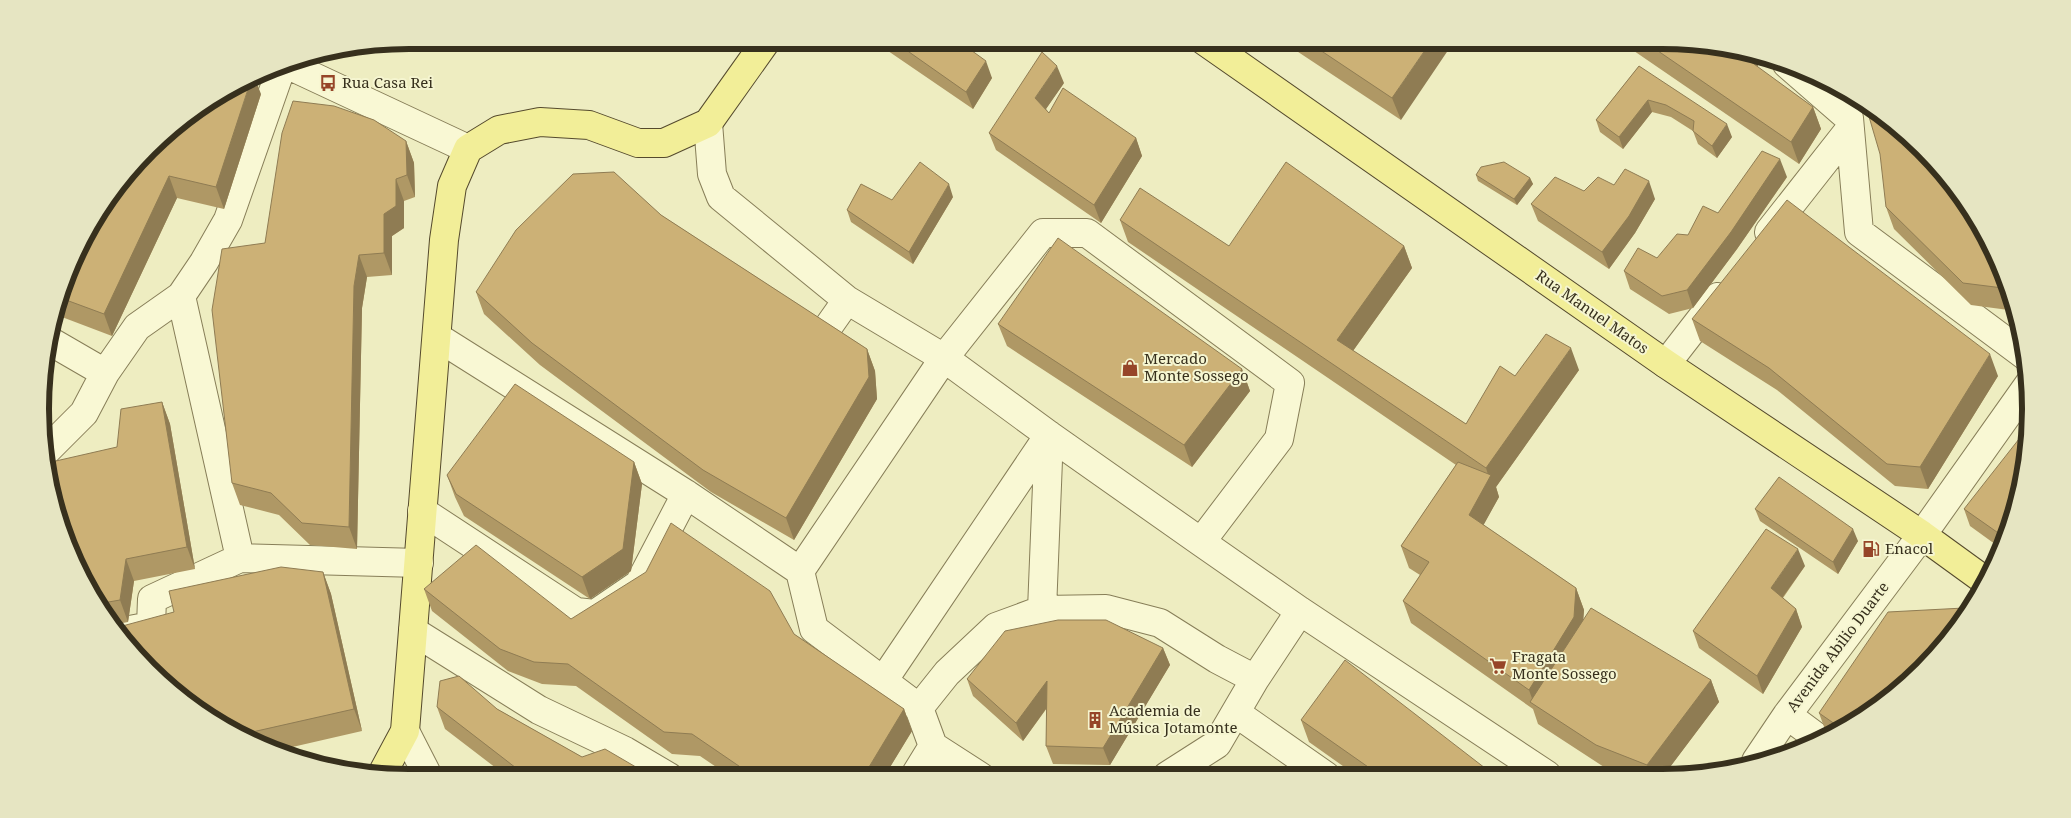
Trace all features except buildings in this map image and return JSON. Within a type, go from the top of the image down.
[{"type":"main road","points":[[385,768],[405,731],[444,240],[452,186],[468,149],[499,130],[540,122],[589,125],[638,143],[664,143],[708,123],[761,49]]},
{"type":"main road","name":"Rua Manuel Matos","points":[[1216,49],[1666,364],[1922,535],[1980,577]]},
{"type":"street","points":[[294,68],[468,149]]},
{"type":"street","points":[[51,446],[84,413],[104,373],[137,327],[181,296],[204,262],[228,220],[281,73]]},
{"type":"street","points":[[1806,79],[1854,116],[1859,232],[2017,349]]},
{"type":"street","points":[[1752,254],[1854,116]]},
{"type":"street","points":[[708,123],[712,174],[721,197],[847,300],[944,358],[1049,435],[1300,611],[1538,769]]},
{"type":"street","points":[[800,571],[944,358],[1043,232],[1087,232],[1290,382],[1279,439],[1201,542]]},
{"type":"street","points":[[1666,364],[1734,277]]},
{"type":"street","points":[[181,296],[240,558]]},
{"type":"street","points":[[821,337],[847,300]]},
{"type":"street","points":[[437,337],[700,497],[800,571],[814,629],[919,708],[933,746],[969,769]]},
{"type":"street","points":[[55,344],[104,373]]},
{"type":"street","name":"Avenida Abilio Duarte","points":[[1760,756],[1787,715],[1922,535],[2021,395]]},
{"type":"street","points":[[1042,610],[1049,435]]},
{"type":"street","points":[[883,681],[1049,435]]},
{"type":"street","points":[[422,511],[576,612],[595,614],[639,584],[700,497]]},
{"type":"street","points":[[125,631],[151,626],[152,599],[240,558],[419,563]]},
{"type":"street","points":[[919,708],[947,673],[996,626],[1042,610],[1106,609],[1160,623],[1217,660],[1255,679]]},
{"type":"street","points":[[1178,769],[1216,744],[1255,679],[1300,611]]},
{"type":"street","points":[[413,631],[539,710],[625,751],[655,769]]},
{"type":"street","points":[[1236,713],[1316,769]]},
{"type":"street","points":[[1787,715],[1814,735]]},
{"type":"street","points":[[405,731],[424,769]]},
{"type":"street","points":[[919,769],[933,746]]},
{"type":"place","name":"Rua Casa Rei","points":[[328,83]]},
{"type":"place","name":"Mercado Monte Sossego","points":[[1130,368]]},
{"type":"place","name":"Enacol","points":[[1871,549]]},
{"type":"place","name":"Fragata Monte Sossego","points":[[1498,666]]},
{"type":"place","name":"Academia de Música Jotamonte","points":[[1095,720]]}]
